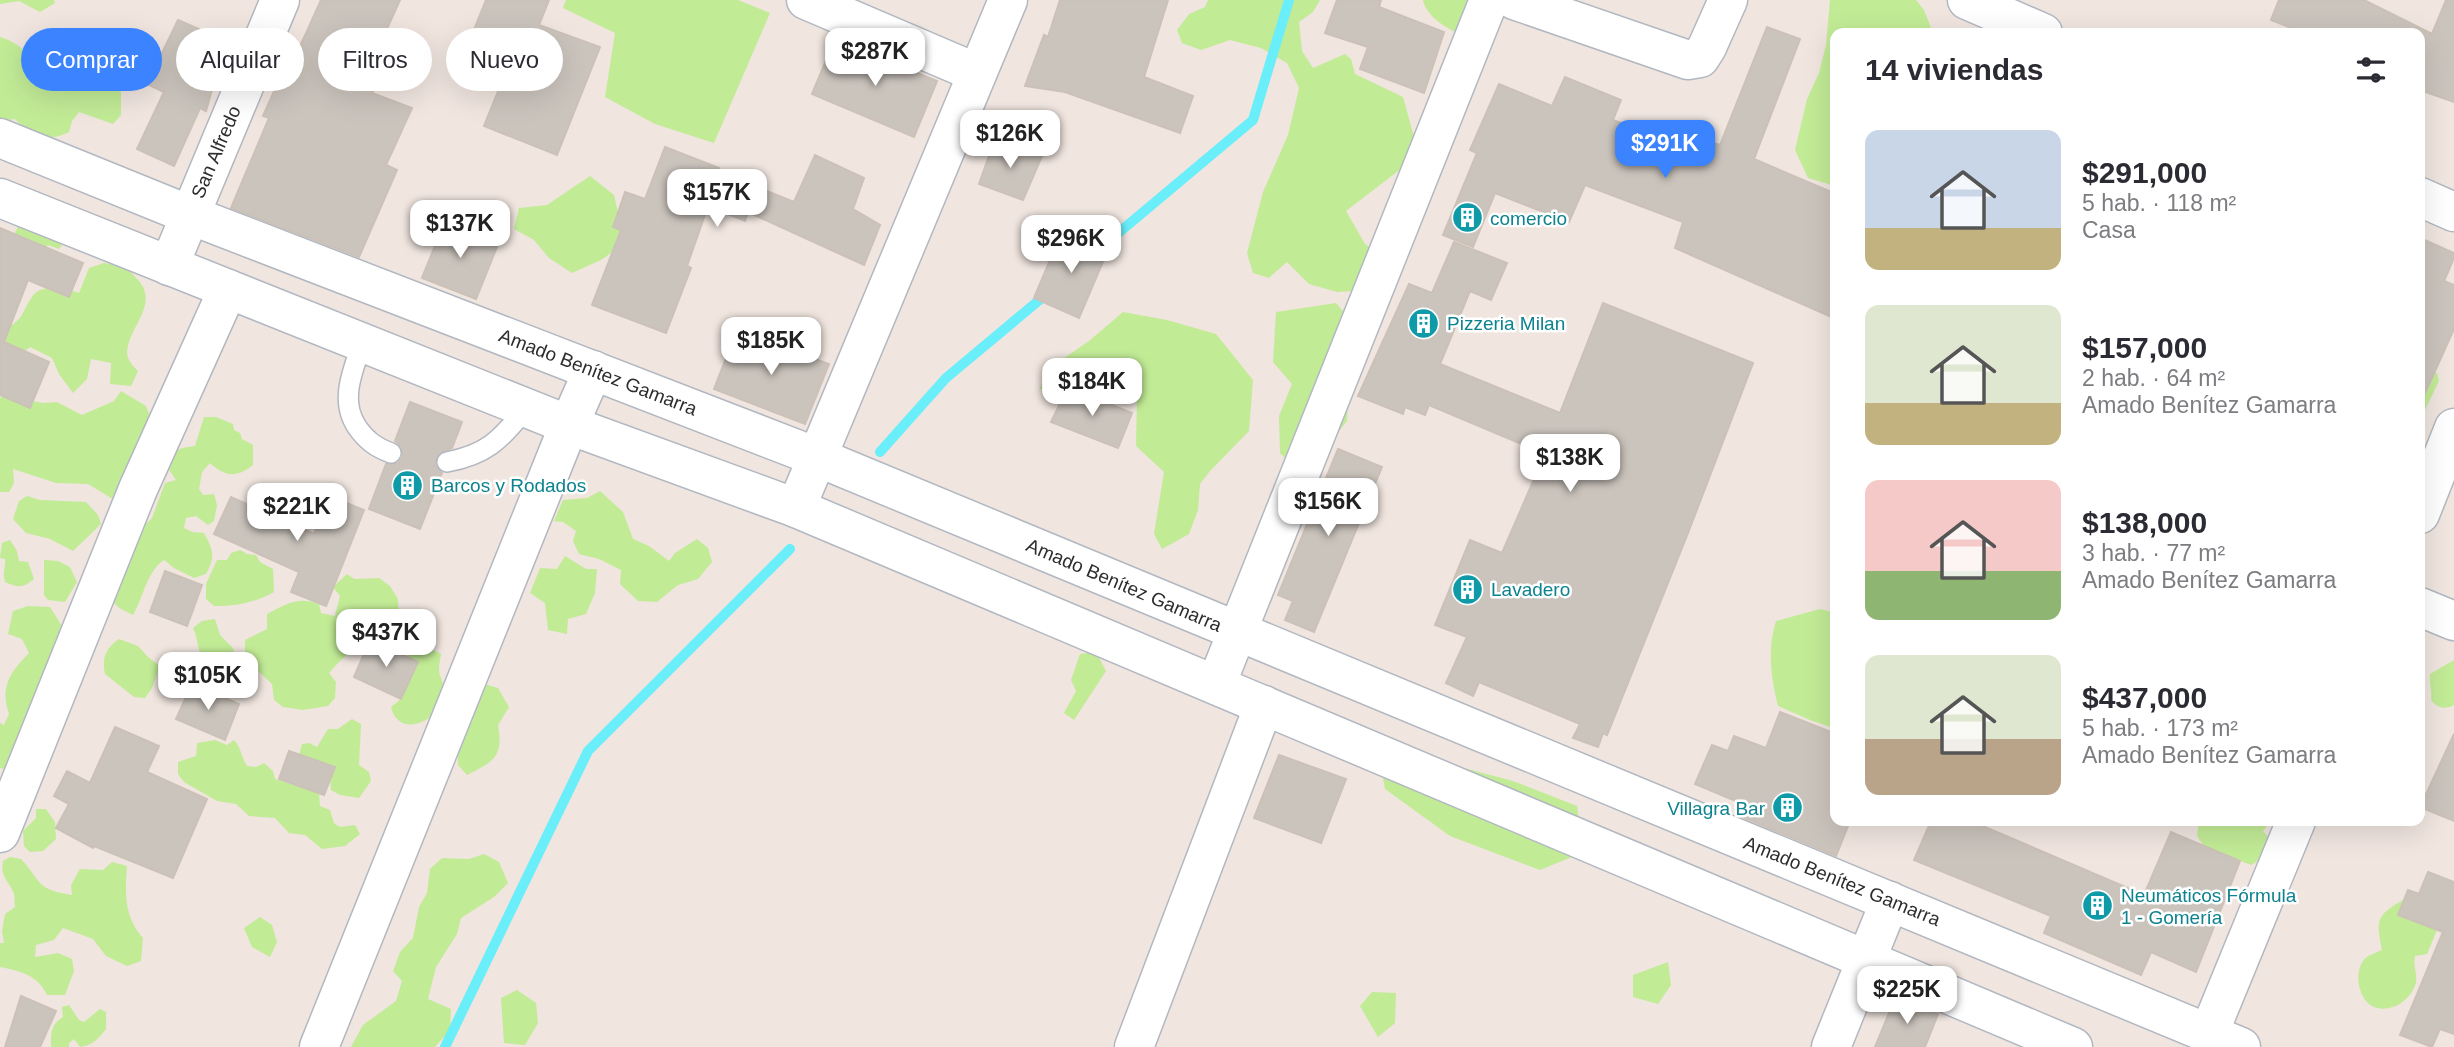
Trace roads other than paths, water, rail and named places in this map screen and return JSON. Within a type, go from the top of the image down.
[{"type":"main road","name":"San Alfredo","points":[[169,266],[280,0]]},
{"type":"main road","points":[[806,0],[977,73]]},
{"type":"main road","points":[[796,508],[1008,0]]},
{"type":"main road","points":[[1216,685],[1489,0]]},
{"type":"main road","points":[[1514,0],[1688,60],[1700,58],[1728,0]]},
{"type":"main road","points":[[1967,0],[2031,28]]},
{"type":"main road","name":"Amado Benítez Gamarra","points":[[0,138],[190,215],[817,457],[2225,1040]]},
{"type":"main road","points":[[0,198],[569,425],[796,508],[2073,1047]]},
{"type":"main road","points":[[2425,199],[2454,212]]},
{"type":"main road","points":[[0,833],[138,489],[228,289]]},
{"type":"main road","points":[[362,343],[383,289]]},
{"type":"main road","points":[[319,1047],[593,370]]},
{"type":"main road","points":[[2425,501],[2454,428]]},
{"type":"main road","points":[[2425,609],[2454,621]]},
{"type":"main road","points":[[1133,1047],[1264,705]]},
{"type":"main road","points":[[2225,1040],[2294,826]]},
{"type":"main road","points":[[1831,1047],[1890,901]]},
{"type":"lane","points":[[362,343],[349,384],[350,416],[375,447],[391,453]]},
{"type":"lane","points":[[447,461],[468,458],[495,444],[527,408]]},
{"type":"waterway","points":[[1092,255],[1253,120],[1289,0]]},
{"type":"waterway","points":[[880,452],[946,378],[1049,292]]},
{"type":"waterway","points":[[445,1047],[588,751],[790,549]]},
{"type":"place","name":"comercio","points":[[1467,218]]},
{"type":"place","name":"Pizzeria Milan","points":[[1424,323]]},
{"type":"place","name":"Barcos y Rodados","points":[[408,485]]},
{"type":"place","name":"Lavadero","points":[[1468,589]]},
{"type":"place","name":"Villagra Bar","points":[[1788,808]]},
{"type":"place","name":"Neumáticos Fórmula 1 - Gomería","points":[[2098,906]]}]
